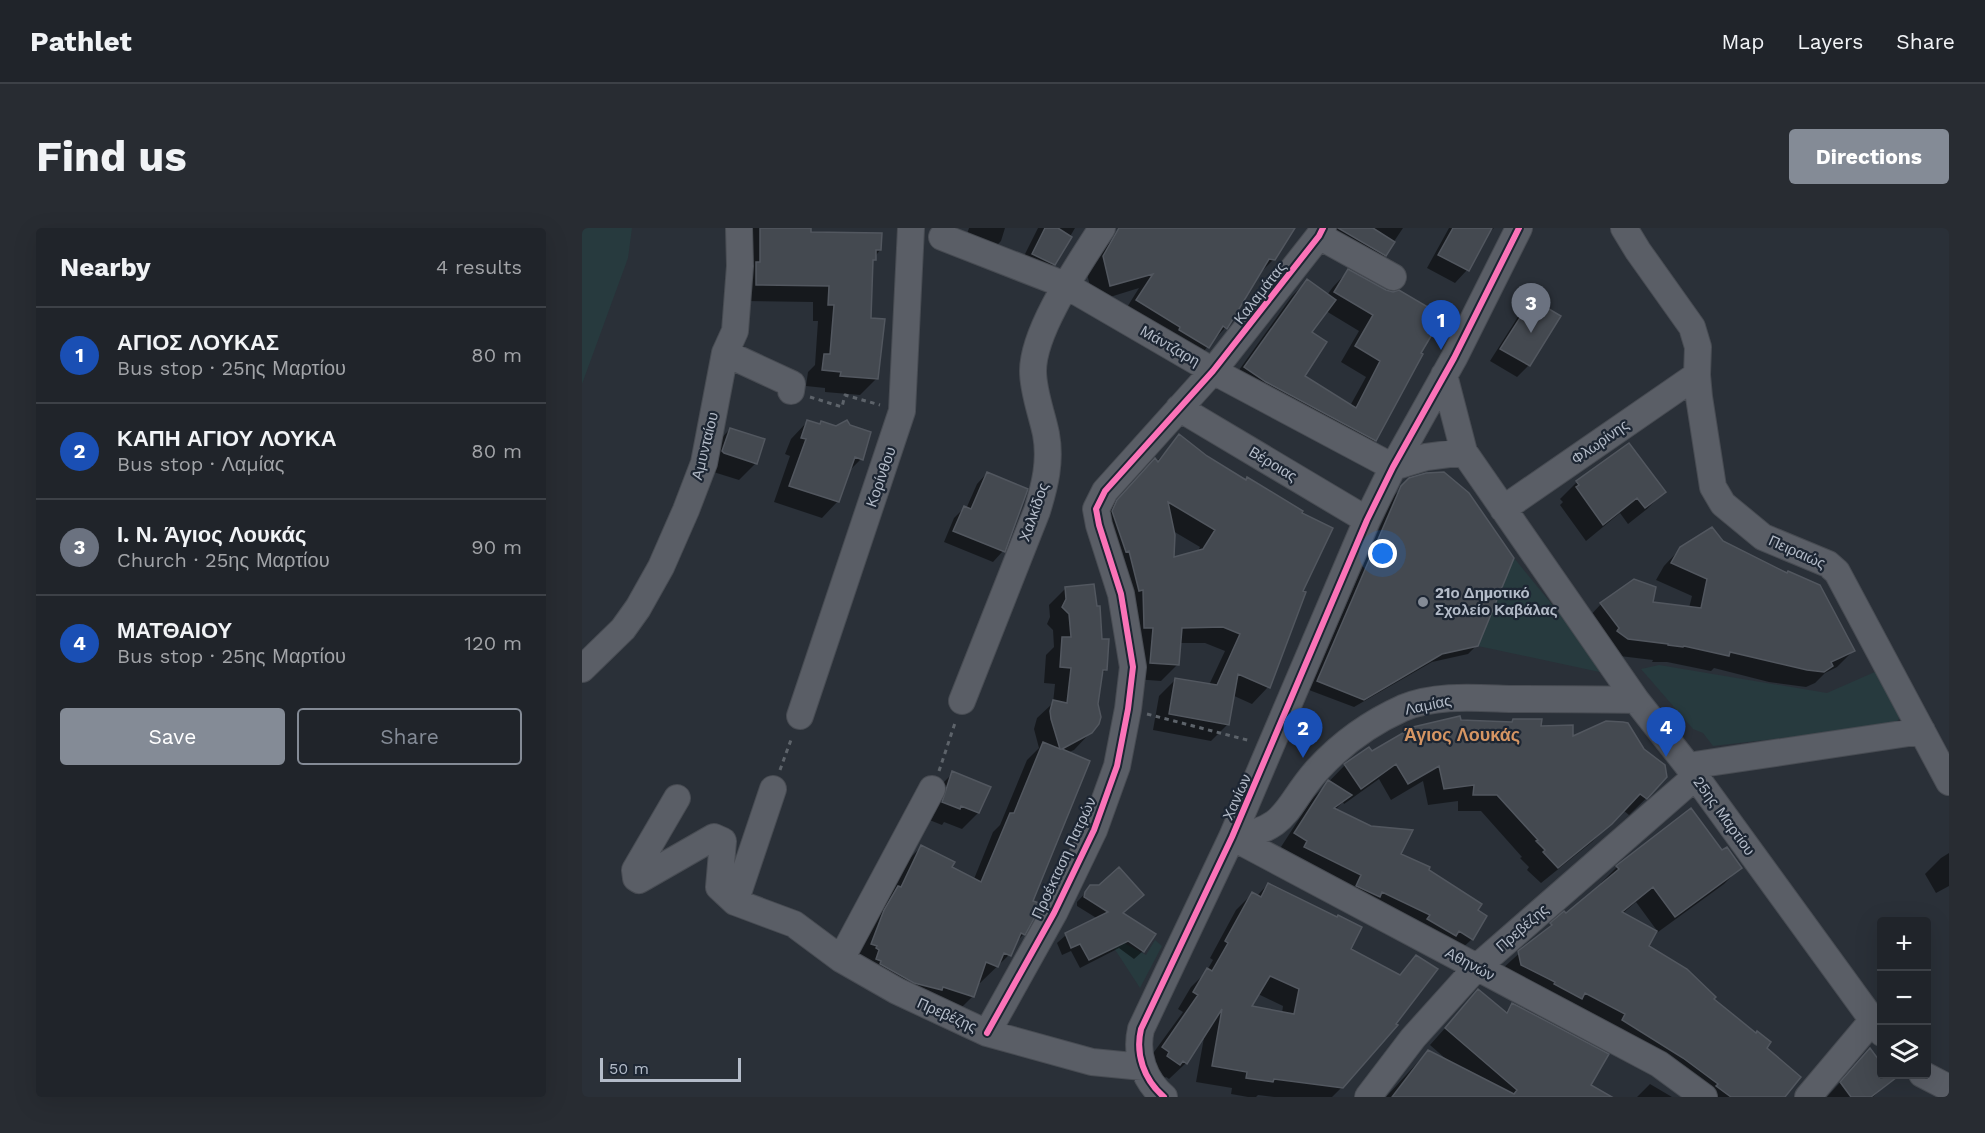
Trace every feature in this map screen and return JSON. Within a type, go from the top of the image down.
[{"type":"street","name":"Αμυνταίου","points":[[582,669],[623,629],[633,615],[665,558],[704,464],[725,353],[735,331],[740,266],[739,228]]},
{"type":"street","name":"Κορίνθου","points":[[800,716],[902,411],[911,228]]},
{"type":"street","name":"Χαλκίδος","points":[[962,701],[1046,481],[1047,436],[1033,373],[1035,347],[1065,285],[1102,228]]},
{"type":"street","points":[[1444,375],[1519,228]]},
{"type":"street","name":"Πειραιώς","points":[[1624,228],[1692,327],[1698,347],[1699,397],[1713,487],[1723,504],[1763,537],[1828,564],[1837,572],[1949,782]]},
{"type":"street","points":[[1321,232],[1393,277]]},
{"type":"street","name":"Καλαμάτας","points":[[1213,371],[1321,232]]},
{"type":"street","name":"Μάντζαρη","points":[[942,237],[1065,285],[1213,371],[1393,467]]},
{"type":"street","points":[[725,353],[792,384],[791,391]]},
{"type":"street","name":"Προέκταση Πατρών","points":[[987,1032],[1054,913],[1094,830],[1117,766],[1133,667],[1121,594],[1098,525],[1096,509],[1105,491],[1213,371]]},
{"type":"street","name":"25ης Μαρτίου","points":[[1444,375],[1464,452],[1636,700],[1692,771],[1877,1027]]},
{"type":"street","name":"Χανίων","points":[[1143,1067],[1138,1043],[1141,1029],[1232,837],[1367,520],[1393,467],[1444,375]]},
{"type":"street","name":"Φλωρίνης","points":[[1503,509],[1697,375]]},
{"type":"street","name":"Βέροιας","points":[[1179,408],[1367,520]]},
{"type":"street","points":[[1393,467],[1426,457],[1464,452]]},
{"type":"street","name":"Λαμίας","points":[[1232,837],[1250,835],[1274,824],[1284,815],[1317,770],[1339,749],[1363,731],[1405,708],[1426,702],[1460,698],[1636,700]]},
{"type":"street","points":[[1692,771],[1922,731]]},
{"type":"street","name":"Πρεβέζης","points":[[1368,1097],[1417,1033],[1476,968],[1692,771]]},
{"type":"street","points":[[677,798],[635,870],[636,878],[644,879],[714,837],[723,841],[719,887],[735,902],[773,789]]},
{"type":"street","points":[[842,959],[932,789]]},
{"type":"street","name":"Αθηνών","points":[[1232,837],[1659,1064],[1704,1097]]},
{"type":"street","name":"Πρεβέζης","points":[[735,902],[794,924],[842,959],[897,992],[987,1032],[1092,1062],[1143,1067]]},
{"type":"street","points":[[1808,1097],[1877,1027]]},
{"type":"street","points":[[1143,1067],[1149,1080],[1164,1097]]},
{"type":"path","points":[[791,391],[842,407],[845,394],[902,411]]},
{"type":"path","points":[[932,789],[962,701]]},
{"type":"path","points":[[1128,709],[1272,746]]},
{"type":"path","points":[[773,789],[800,716]]},
{"type":"green space","points":[[582,228],[632,228],[628,258],[582,384]]},
{"type":"green space","points":[[1514,558],[1609,674],[1478,646]]},
{"type":"green space","points":[[1659,665],[1827,693],[1877,671],[1900,717],[1896,723],[1886,726],[1713,746],[1703,733],[1693,729],[1641,669]]},
{"type":"green space","points":[[1155,940],[1162,946],[1140,988],[1114,948],[1125,941],[1126,944],[1146,955]]},
{"type":"building","points":[[760,228],[811,228],[811,232],[882,233],[881,250],[876,250],[876,260],[873,260],[871,318],[885,319],[878,379],[840,376],[841,372],[822,370],[824,354],[830,354],[834,305],[828,305],[829,286],[756,285],[756,262],[760,262]]},
{"type":"building","points":[[1045,228],[1058,228],[1072,237],[1055,265],[1032,254]]},
{"type":"building","points":[[1119,228],[1295,228],[1275,260],[1269,259],[1227,329],[1223,326],[1209,348],[1136,300],[1153,274],[1110,286],[1103,256]]},
{"type":"building","points":[[1338,228],[1373,228],[1395,242],[1386,256]]},
{"type":"building","points":[[1453,228],[1492,228],[1469,271],[1438,255]]},
{"type":"building","points":[[1348,269],[1386,290],[1393,292],[1399,290],[1443,316],[1421,353],[1423,354],[1376,441],[1266,382],[1244,367],[1307,279],[1336,300],[1312,332],[1327,342],[1305,376],[1356,408],[1380,361],[1355,346],[1373,315],[1334,292]]},
{"type":"building","points":[[1532,299],[1561,316],[1530,366],[1500,349]]},
{"type":"building","points":[[807,420],[820,424],[821,421],[836,426],[847,420],[850,425],[871,432],[863,460],[855,457],[839,502],[789,486],[806,439],[801,438]]},
{"type":"building","points":[[730,428],[765,439],[757,464],[722,451]]},
{"type":"building","points":[[1179,434],[1207,456],[1246,480],[1247,477],[1303,511],[1302,513],[1333,528],[1303,591],[1306,592],[1270,688],[1238,674],[1229,725],[1169,714],[1175,678],[1217,685],[1240,634],[1223,627],[1182,628],[1179,665],[1150,663],[1153,628],[1144,628],[1143,590],[1139,591],[1129,551],[1126,552],[1112,511],[1117,500],[1155,458],[1158,462]],"holes":[[[1168,502],[1215,530],[1203,549],[1174,557],[1175,535]]]},
{"type":"building","points":[[1629,443],[1666,492],[1645,508],[1637,498],[1603,525],[1576,487],[1579,485],[1576,481]]},
{"type":"building","points":[[987,472],[1028,489],[1005,552],[953,531],[964,506],[971,509]]},
{"type":"building","name":"21ο Δημοτικό Σχολείο Καβάλας","points":[[1444,472],[1469,493],[1514,558],[1478,646],[1442,654],[1364,700],[1317,681],[1401,486],[1409,478],[1426,473]]},
{"type":"building","points":[[1712,527],[1723,541],[1787,573],[1788,571],[1820,585],[1855,651],[1831,662],[1833,666],[1824,672],[1730,652],[1729,656],[1684,646],[1628,639],[1617,631],[1619,628],[1600,603],[1634,579],[1656,587],[1653,602],[1701,608],[1707,579],[1671,563],[1680,547]]},
{"type":"building","points":[[1094,584],[1097,606],[1100,606],[1102,639],[1109,639],[1107,670],[1103,670],[1098,704],[1101,717],[1092,733],[1062,749],[1090,761],[1033,901],[1042,904],[1025,935],[1021,933],[1011,956],[1004,953],[998,967],[986,962],[974,997],[943,987],[942,990],[914,983],[880,964],[881,961],[876,959],[879,950],[877,946],[871,944],[884,910],[898,886],[901,887],[921,845],[955,862],[952,867],[981,882],[1010,813],[1014,813],[1043,742],[1060,749],[1050,711],[1053,700],[1067,703],[1071,668],[1060,667],[1062,637],[1071,637],[1069,614],[1062,607],[1066,599],[1065,587]]},
{"type":"building","points":[[1460,716],[1461,720],[1512,722],[1513,719],[1542,719],[1541,726],[1573,725],[1573,736],[1606,721],[1628,723],[1644,749],[1665,765],[1667,777],[1647,799],[1640,794],[1612,824],[1558,868],[1543,852],[1545,850],[1536,841],[1538,840],[1497,795],[1473,795],[1474,785],[1444,789],[1439,766],[1408,784],[1396,764],[1361,789],[1344,764],[1369,747],[1372,751],[1413,727]]},
{"type":"building","points":[[952,771],[991,787],[979,813],[942,802]]},
{"type":"building","points":[[1328,780],[1352,795],[1334,808],[1371,826],[1413,830],[1401,854],[1430,867],[1429,870],[1482,904],[1478,910],[1487,916],[1473,940],[1459,931],[1456,936],[1427,919],[1430,915],[1382,892],[1380,897],[1356,886],[1361,875],[1304,847],[1307,841],[1294,833]]},
{"type":"building","points":[[1691,808],[1722,850],[1727,847],[1742,868],[1675,917],[1653,887],[1622,912],[1657,931],[1649,946],[1687,969],[1716,997],[1714,999],[1756,1033],[1757,1031],[1771,1042],[1767,1048],[1801,1077],[1785,1097],[1731,1097],[1716,1086],[1718,1084],[1683,1058],[1622,1020],[1625,1014],[1585,993],[1582,999],[1521,965],[1518,951],[1552,925],[1550,923],[1564,911],[1566,913],[1619,869],[1617,865]]},
{"type":"building","points":[[1119,867],[1144,895],[1123,913],[1156,934],[1144,952],[1128,941],[1089,960],[1080,944],[1071,948],[1065,933],[1108,912],[1084,897],[1085,892],[1090,885],[1099,885]]},
{"type":"building","points":[[1268,883],[1362,927],[1351,949],[1400,975],[1416,955],[1438,969],[1396,1024],[1398,1025],[1343,1088],[1274,1079],[1273,1082],[1246,1078],[1247,1072],[1212,1066],[1222,1009],[1187,1064],[1183,1061],[1180,1065],[1167,1056],[1169,1052],[1162,1047],[1198,995],[1193,992],[1207,968],[1212,971],[1228,943],[1225,941],[1252,892],[1261,897]],"holes":[[[1270,976],[1299,989],[1294,1014],[1252,1006]]]},
{"type":"building","points":[[1478,989],[1507,1013],[1512,1003],[1609,1054],[1591,1085],[1612,1097],[1392,1097],[1428,1050],[1514,1094],[1517,1090],[1445,1028]]},
{"type":"building","points":[[1870,1048],[1877,1058],[1877,1079],[1894,1079],[1871,1097],[1851,1097],[1840,1082]]},
{"type":"cycle path","points":[[987,1033],[1054,913],[1094,830],[1117,766],[1133,667],[1121,594],[1096,509],[1105,491],[1213,371],[1323,228]]},
{"type":"cycle path","points":[[1164,1097],[1146,1075],[1139,1048],[1141,1029],[1232,837],[1367,520],[1393,467],[1454,358],[1519,228]]},
{"type":"place","name":"Ι. Ν. Άγιος Λουκάς","points":[[1531,333]]},
{"type":"place","name":"ΑΓΙΟΣ ΛΟΥΚΑΣ","points":[[1441,350]]},
{"type":"place","name":"21ο Δημοτικό Σχολείο Καβάλας","points":[[1423,602]]},
{"type":"place","name":"ΜΑΤΘΑΙΟΥ","points":[[1666,757]]},
{"type":"place","name":"ΚΑΠΗ ΑΓΙΟΥ ΛΟΥΚΑ","points":[[1303,758]]},
{"type":"district","name":"Άγιος Λουκάς","points":[[1462,735]]}]
